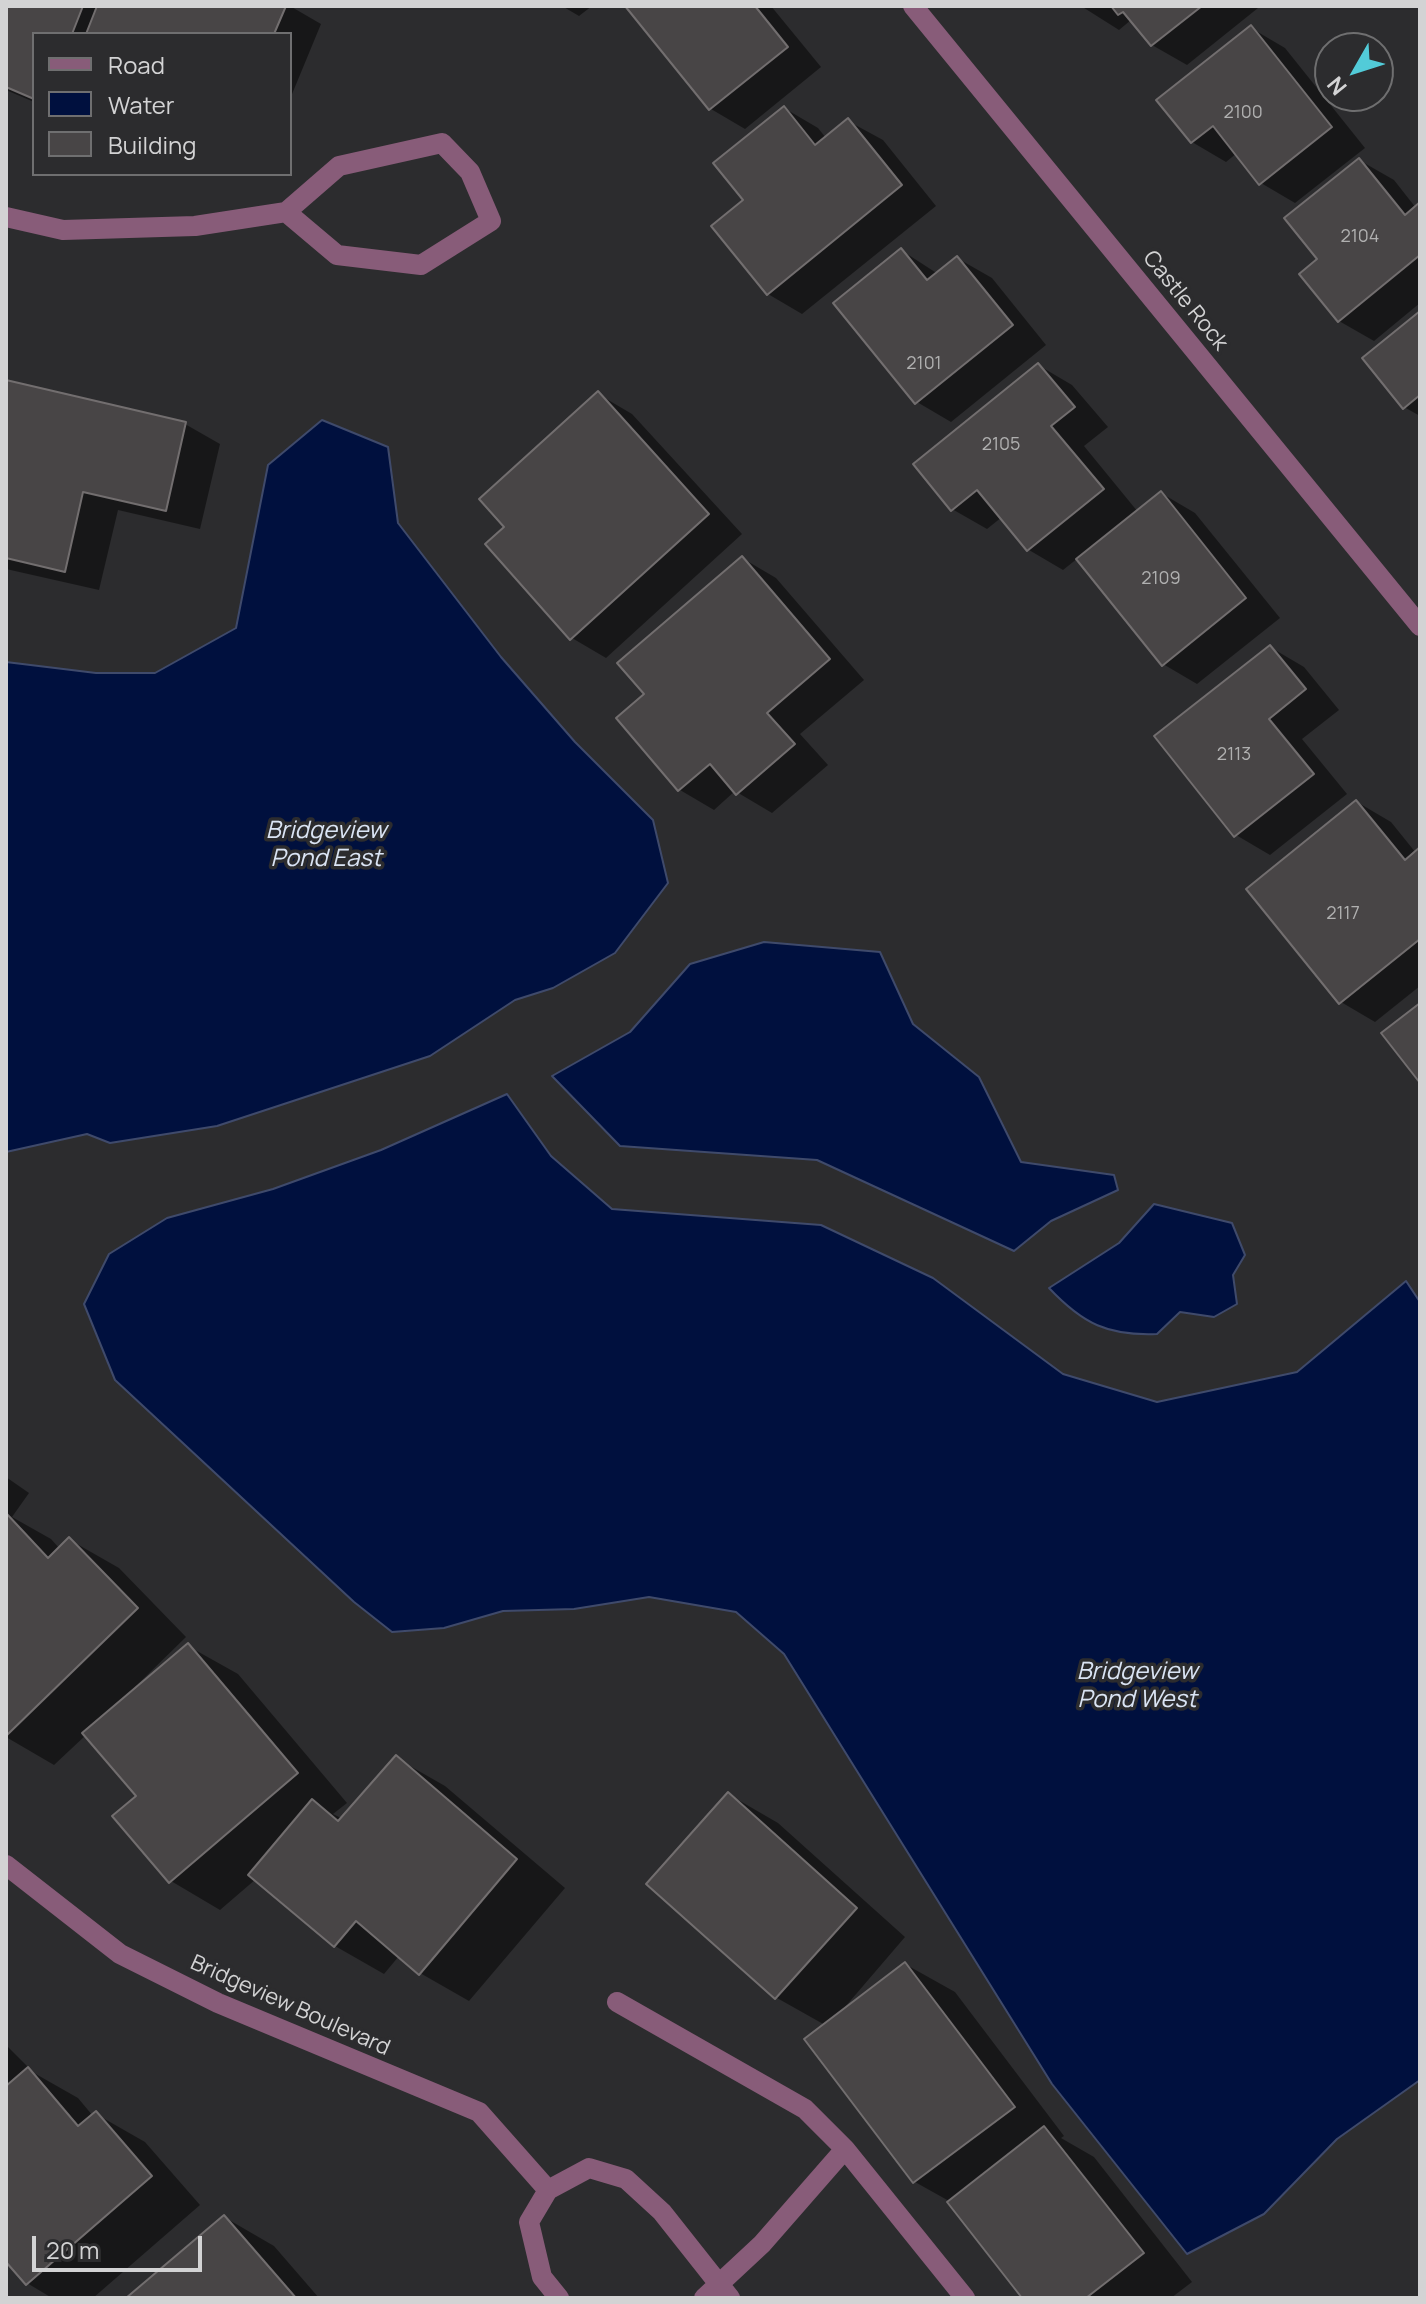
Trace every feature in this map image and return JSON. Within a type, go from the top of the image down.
[{"type":"street","name":"Castle Rock","points":[[913,6],[1420,626]]},
{"type":"street","points":[[6,217],[63,230],[195,226],[286,212],[339,166],[442,143],[470,172],[491,221],[421,265],[337,255],[286,212]]},
{"type":"street","name":"Bridgeview Boulevard","points":[[6,1865],[120,1954],[218,2003],[479,2112],[548,2190]]},
{"type":"street","points":[[617,2002],[805,2109],[845,2149],[965,2298]]},
{"type":"street","points":[[559,2298],[542,2277],[529,2222],[548,2190],[589,2168],[626,2179],[662,2212],[718,2294],[845,2149]]},
{"type":"water","name":"Bridgeview Pond East","points":[[322,420],[388,447],[398,523],[501,657],[575,742],[653,820],[668,883],[615,953],[553,988],[515,1000],[430,1056],[217,1126],[110,1143],[87,1134],[6,1152],[6,662],[96,673],[155,673],[236,628],[268,465]]},
{"type":"water","points":[[764,942],[880,952],[913,1024],[979,1077],[1021,1162],[1114,1175],[1118,1190],[1051,1221],[1014,1251],[817,1160],[620,1146],[552,1076],[630,1032],[690,964]]},
{"type":"water","name":"Bridgeview Pond West","points":[[507,1094],[551,1156],[612,1209],[821,1225],[933,1278],[1063,1374],[1157,1402],[1297,1372],[1406,1281],[1420,1302],[1420,2080],[1337,2139],[1264,2214],[1187,2254],[1052,2084],[784,1654],[736,1612],[649,1597],[574,1609],[503,1611],[444,1628],[392,1632],[354,1602],[115,1380],[84,1304],[109,1254],[167,1218],[273,1189],[381,1150]]},
{"type":"water","points":[[1154,1204],[1232,1223],[1245,1255],[1233,1275],[1237,1304],[1214,1317],[1180,1312],[1157,1334],[1124,1333],[1085,1319],[1049,1288],[1119,1243]]},
{"type":"building","points":[[6,6],[83,6],[73,32],[32,32],[32,98],[6,87]]},
{"type":"building","points":[[97,6],[286,6],[275,32],[87,32]]},
{"type":"building","points":[[625,6],[755,6],[788,47],[709,110]]},
{"type":"building","points":[[1111,6],[1202,6],[1151,46],[1123,12],[1118,15]]},
{"type":"building","points":[[1251,25],[1314,104],[1314,112],[1320,112],[1332,127],[1259,185],[1213,126],[1191,143],[1156,100]]},
{"type":"building","points":[[784,106],[815,145],[848,118],[902,185],[767,295],[711,226],[743,200],[713,163]]},
{"type":"building","points":[[1359,158],[1405,215],[1420,202],[1420,255],[1338,322],[1299,274],[1317,259],[1284,218]]},
{"type":"building","points":[[901,248],[927,280],[957,256],[1013,325],[915,404],[833,303]]},
{"type":"building","points":[[1420,311],[1420,395],[1403,409],[1362,358]]},
{"type":"building","points":[[1038,363],[1075,407],[1051,426],[1104,489],[1027,551],[977,490],[951,511],[913,464]]},
{"type":"building","points":[[6,380],[186,422],[166,511],[83,492],[65,572],[6,558]]},
{"type":"building","points":[[598,391],[709,514],[570,640],[485,544],[504,527],[479,499]]},
{"type":"building","points":[[1161,491],[1246,598],[1162,666],[1076,559]]},
{"type":"building","points":[[742,556],[830,659],[767,713],[795,744],[736,795],[710,764],[678,791],[616,718],[644,694],[617,663]]},
{"type":"building","points":[[1270,645],[1306,689],[1269,719],[1314,774],[1234,837],[1154,736]]},
{"type":"building","points":[[1356,800],[1405,860],[1420,847],[1420,939],[1339,1004],[1246,889]]},
{"type":"building","points":[[1420,1003],[1420,1083],[1381,1033]]},
{"type":"building","points":[[6,1513],[48,1558],[69,1537],[138,1608],[6,1736]]},
{"type":"building","points":[[188,1643],[298,1773],[169,1883],[112,1816],[136,1796],[82,1733]]},
{"type":"building","points":[[396,1755],[517,1859],[419,1975],[356,1921],[334,1947],[248,1875],[312,1799],[338,1821]]},
{"type":"building","points":[[728,1792],[857,1908],[775,1999],[646,1884]]},
{"type":"building","points":[[905,1962],[1015,2107],[913,2183],[804,2039]]},
{"type":"building","points":[[28,2067],[78,2126],[96,2111],[152,2176],[26,2285],[6,2262],[6,2086]]},
{"type":"building","points":[[1044,2126],[1144,2253],[1086,2298],[1022,2298],[947,2202]]},
{"type":"building","points":[[224,2215],[296,2298],[126,2298]]}]
